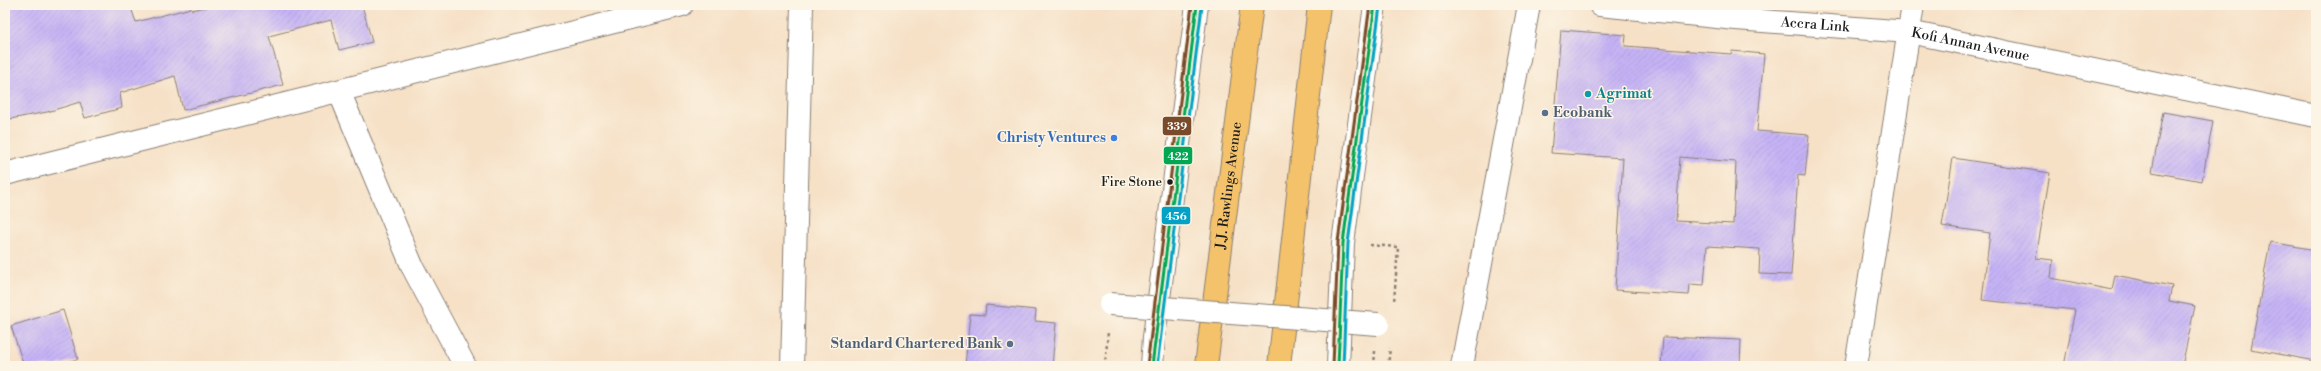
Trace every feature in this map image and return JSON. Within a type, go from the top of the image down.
[{"type":"highway","name":"J.J. Rawlings Avenue","points":[[1206,366],[1252,5]]},
{"type":"highway","points":[[1279,366],[1319,5]]},
{"type":"street","points":[[5,174],[682,5]]},
{"type":"street","points":[[792,366],[802,5]]},
{"type":"street","points":[[1152,366],[1154,337],[1197,5]]},
{"type":"street","points":[[1338,366],[1344,243],[1375,5]]},
{"type":"street","points":[[1462,366],[1529,5]]},
{"type":"street","name":"Accra Link","points":[[1600,5],[1736,19],[1909,32]]},
{"type":"street","points":[[1909,32],[1914,5]]},
{"type":"street","name":"Kofi Annan Avenue","points":[[1856,366],[1909,32],[2316,116]]},
{"type":"street","points":[[339,91],[413,268],[466,366]]},
{"type":"street","points":[[1110,304],[1378,324]]},
{"type":"path","points":[[1105,366],[1110,304]]},
{"type":"building","points":[[5,5],[130,5],[136,22],[191,8],[192,10],[214,5],[362,5],[372,42],[339,50],[331,20],[269,36],[283,85],[183,110],[175,76],[120,93],[122,108],[85,118],[80,102],[47,112],[5,120]]},
{"type":"building","points":[[1561,30],[1626,35],[1625,46],[1731,54],[1732,51],[1764,54],[1757,131],[1809,135],[1805,176],[1798,175],[1791,275],[1759,274],[1760,249],[1707,246],[1704,285],[1690,284],[1689,295],[1615,290],[1623,158],[1551,153]],"holes":[[[1680,157],[1736,162],[1733,224],[1676,221]]]},
{"type":"building","points":[[2163,112],[2213,121],[2202,181],[2152,172]]},
{"type":"building","points":[[1953,158],[2050,173],[2036,258],[2053,260],[2051,278],[2112,290],[2115,275],[2172,286],[2169,301],[2195,306],[2182,366],[2064,366],[2075,310],[1982,300],[1990,233],[1942,226]]},
{"type":"building","points":[[2270,242],[2316,250],[2316,361],[2251,349]]},
{"type":"building","name":"Standard Chartered Bank","points":[[986,305],[1036,310],[1035,321],[1056,323],[1052,366],[965,366],[970,314],[985,315]]},
{"type":"building","points":[[63,310],[78,359],[55,366],[24,366],[11,326]]},
{"type":"building","points":[[1663,337],[1741,340],[1740,366],[1661,366]]},
{"type":"transit line","name":"339","points":[[1147,366],[1192,5]]},
{"type":"transit line","name":"422","points":[[1152,366],[1197,5]]},
{"type":"transit line","name":"339","points":[[1333,366],[1338,242],[1370,5]]},
{"type":"transit line","name":"422","points":[[1338,366],[1343,243],[1375,5]]},
{"type":"transit line","name":"456","points":[[1157,366],[1202,6]]},
{"type":"transit line","name":"456","points":[[1343,366],[1348,243],[1380,6]]},
{"type":"place","name":"Agrimat","points":[[1588,94]]},
{"type":"place","name":"Ecobank","points":[[1545,113]]},
{"type":"place","name":"Christy Ventures","points":[[1114,138]]},
{"type":"place","name":"Fire Stone","points":[[1170,182]]},
{"type":"place","name":"Standard Chartered Bank","points":[[1010,344]]}]
